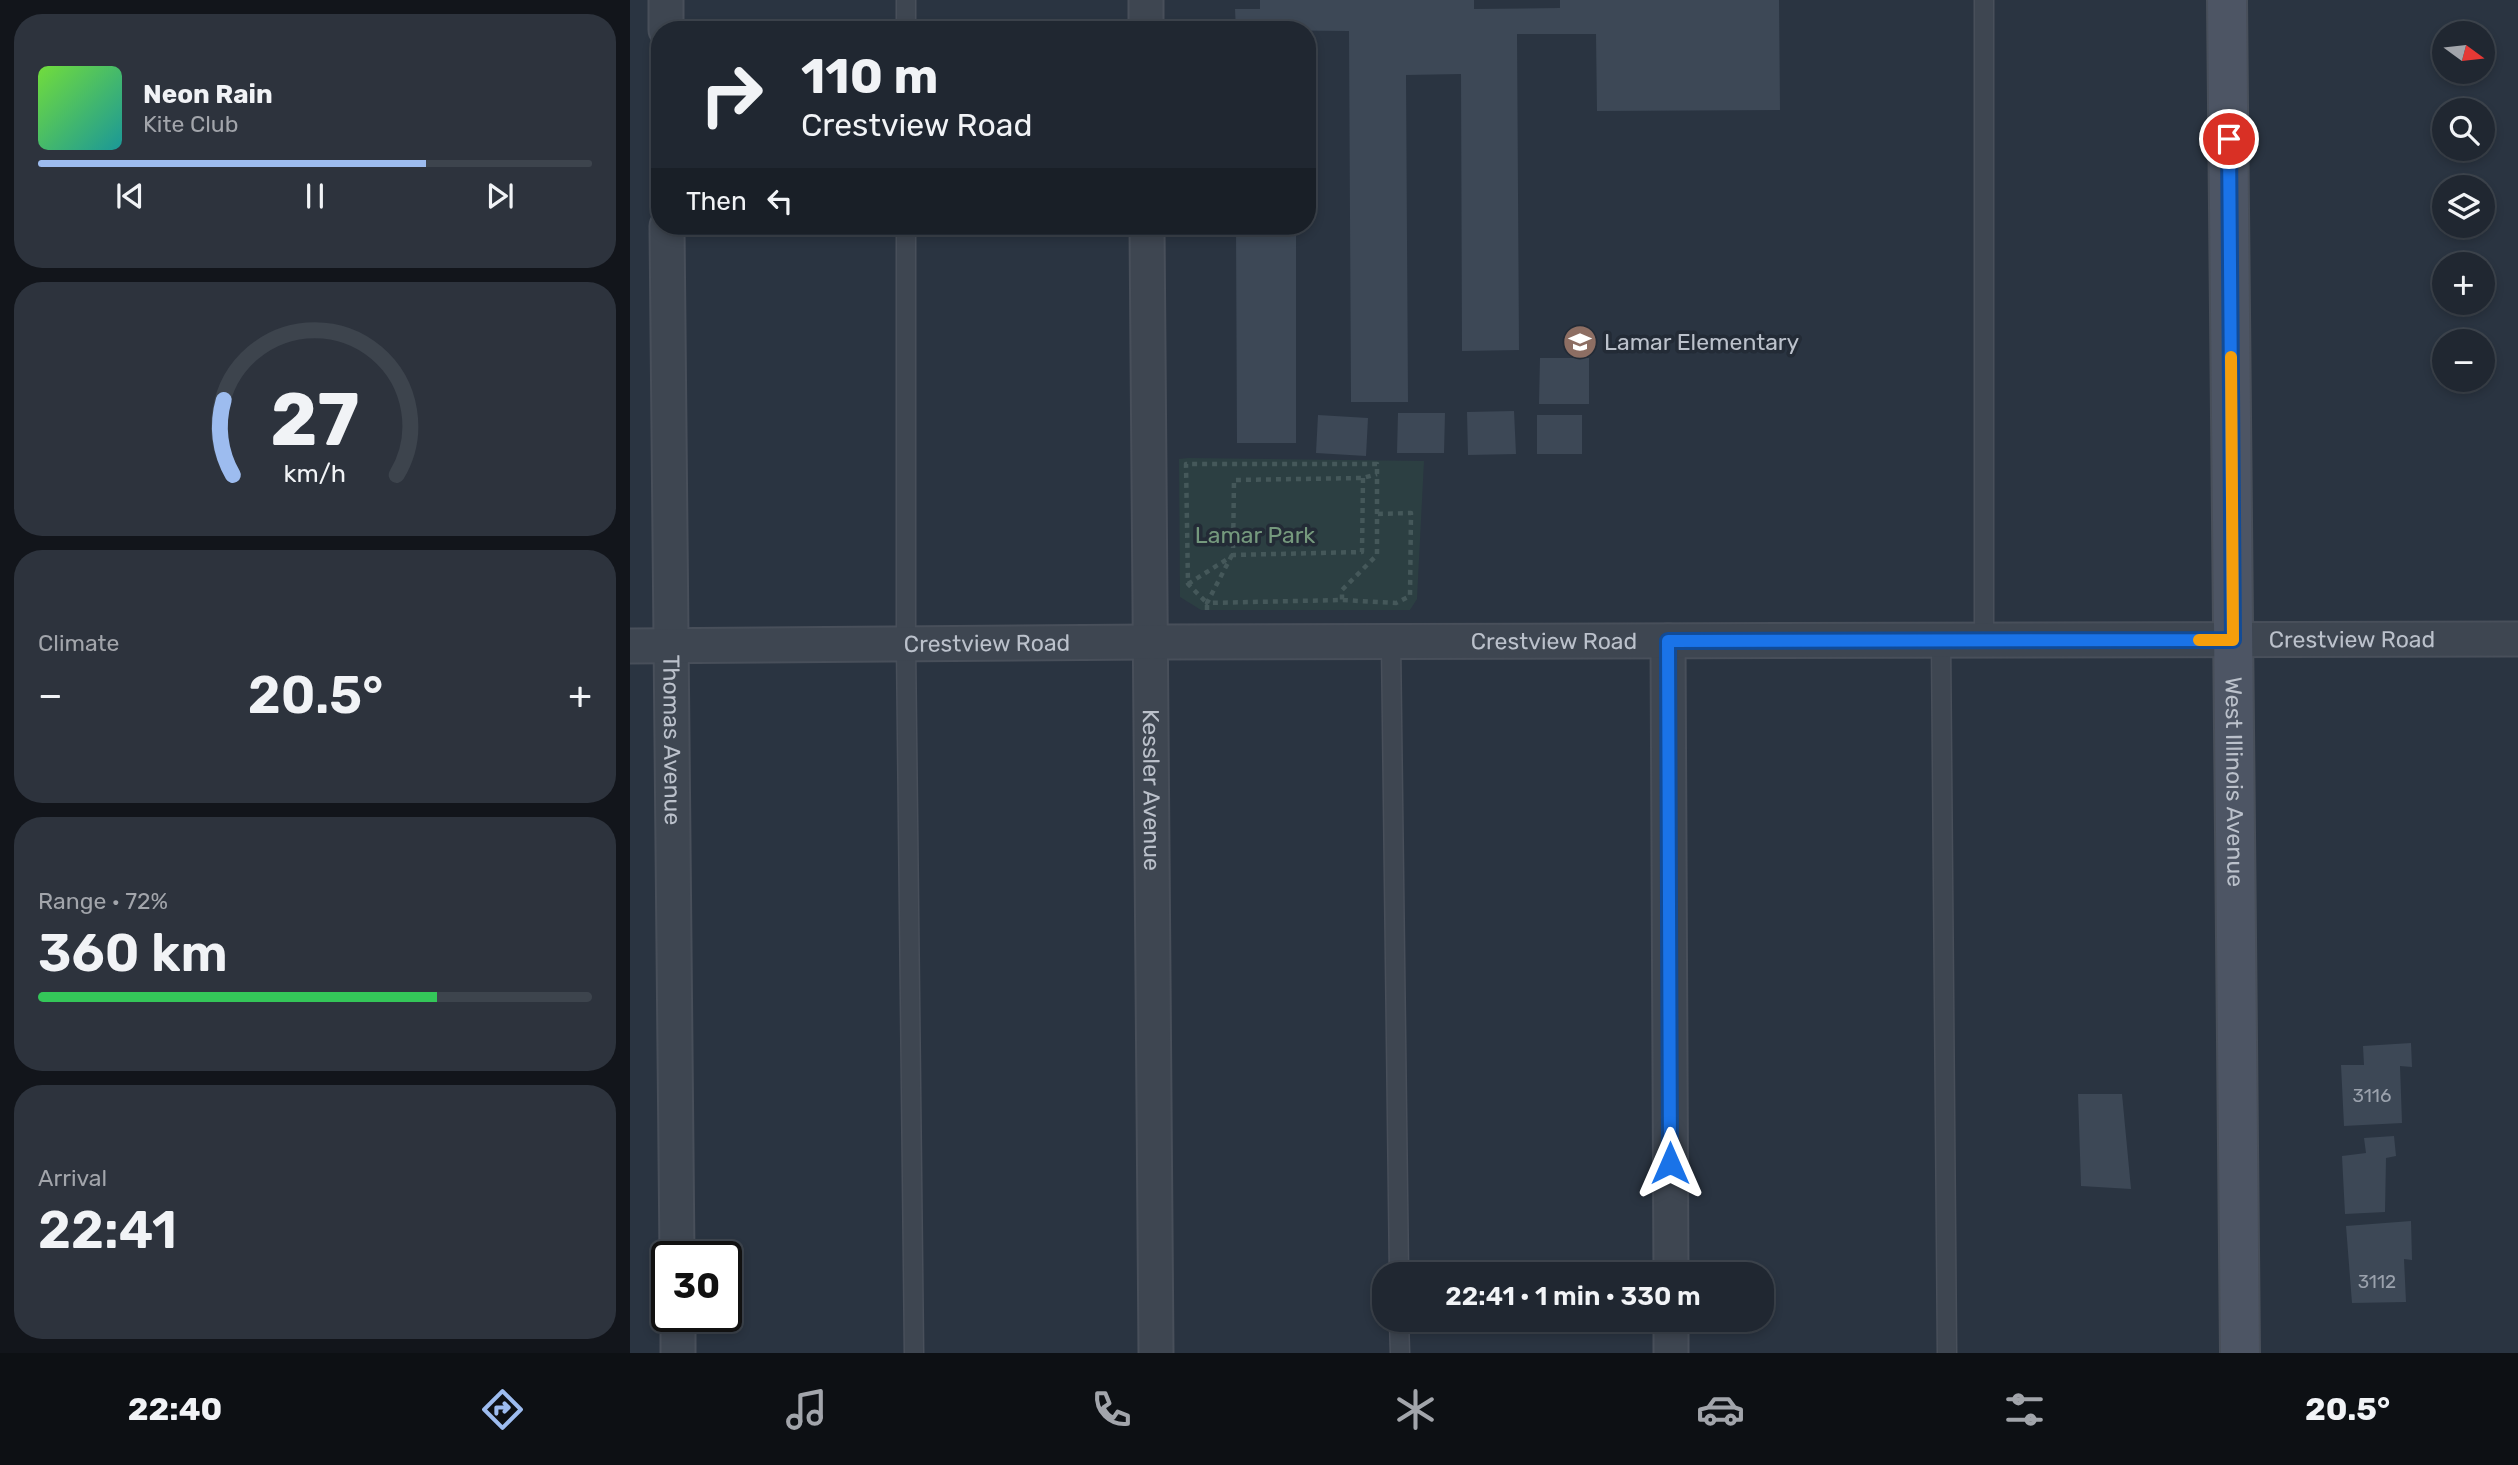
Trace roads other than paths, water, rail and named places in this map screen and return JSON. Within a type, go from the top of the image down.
[{"type":"main road","name":"West Illinois Avenue","points":[[2227,0],[2240,1353]]},
{"type":"street","points":[[666,0],[666,21]]},
{"type":"street","points":[[1146,0],[1146,21]]},
{"type":"street","name":"Thomas Avenue","points":[[667,235],[677,1241]]},
{"type":"street","name":"Kessler Avenue","points":[[1147,235],[1156,1353]]},
{"type":"street","name":"Crestview Road","points":[[630,646],[2518,639]]},
{"type":"street","points":[[1668,641],[1671,1262]]},
{"type":"street","points":[[678,1332],[678,1353]]},
{"type":"street","points":[[1671,1332],[1671,1353]]},
{"type":"lane","points":[[906,0],[906,21]]},
{"type":"lane","points":[[1984,0],[1984,640]]},
{"type":"lane","points":[[906,235],[906,643],[914,1353]]},
{"type":"lane","points":[[1941,641],[1947,1353]]},
{"type":"lane","points":[[1391,642],[1399,1262]]},
{"type":"lane","points":[[1399,1332],[1399,1353]]},
{"type":"place","name":"Lamar Elementary","points":[[1580,342]]},
{"type":"park label","name":"Lamar Park","points":[[1255,535]]}]
